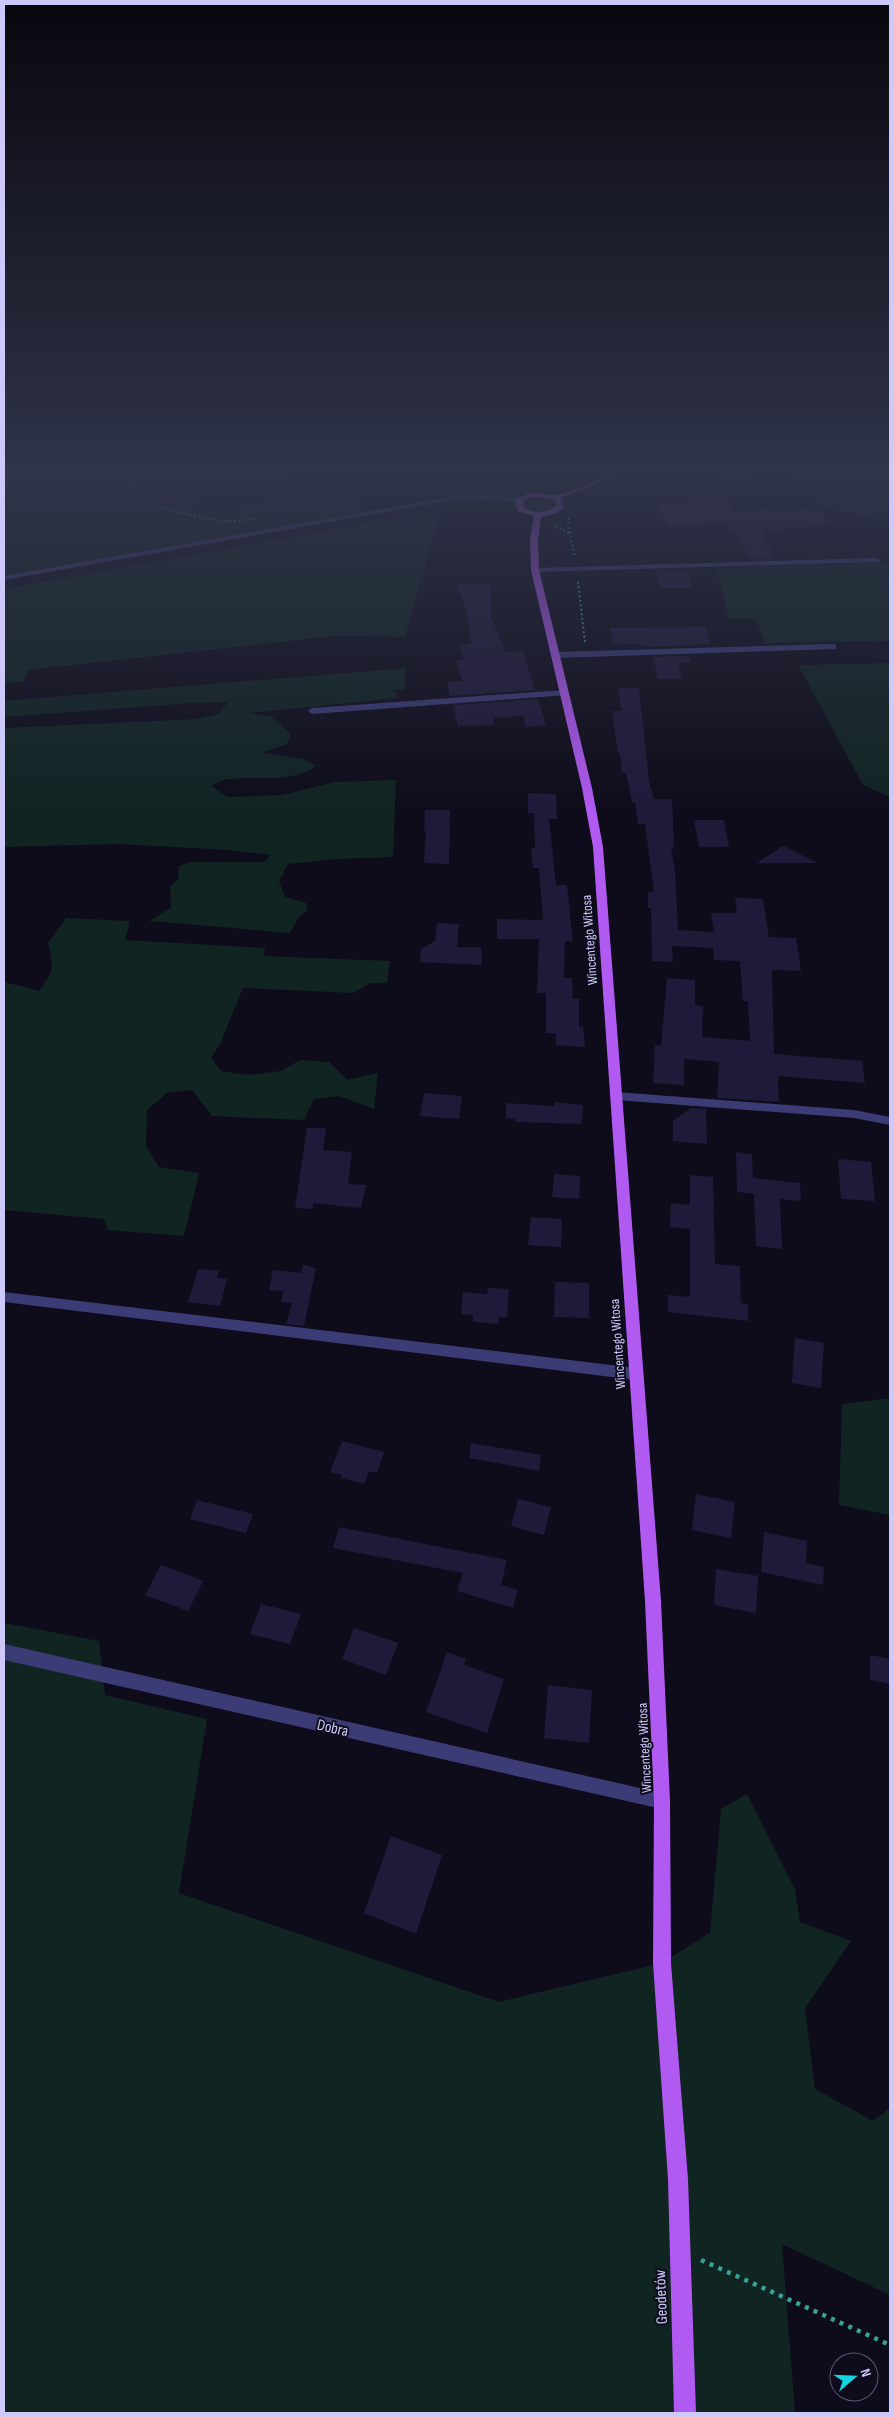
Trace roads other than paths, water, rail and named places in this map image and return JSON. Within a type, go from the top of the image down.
[{"type":"main road","name":"Wincentego Witosa","points":[[539,587],[587,788],[598,847],[653,1601],[662,1801],[662,1964],[678,2179]]},
{"type":"main road","name":"Geodetów","points":[[678,2179],[685,2413]]},
{"type":"street","points":[[555,655],[833,647]]},
{"type":"street","points":[[312,711],[564,693]]},
{"type":"street","points":[[616,1096],[854,1114],[890,1121]]},
{"type":"street","points":[[4,1297],[636,1374]]},
{"type":"street","name":"Dobra","points":[[4,1652],[662,1801]]}]
